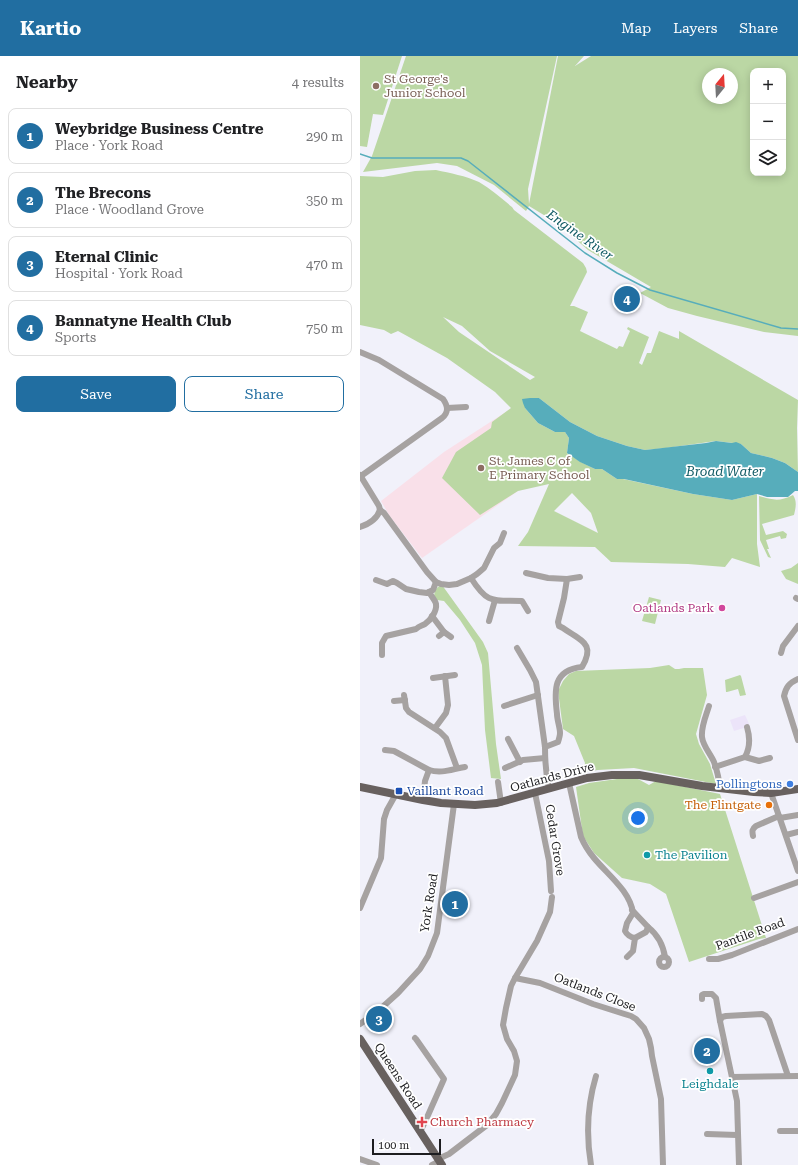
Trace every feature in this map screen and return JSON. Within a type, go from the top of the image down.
[{"type":"main road","name":"Oatlands Drive","points":[[360,787],[422,800],[475,805],[492,804],[596,776],[612,775],[660,778],[720,789],[771,793],[798,788]]},
{"type":"main road","name":"Queens Road","points":[[360,1039],[439,1161]]},
{"type":"street","points":[[360,352],[379,360],[442,399],[447,408],[447,413],[442,418],[361,477],[380,506],[380,510],[384,513],[428,572],[436,582],[441,584],[457,584],[471,578],[484,568],[494,548],[500,544],[504,533]]},
{"type":"street","points":[[447,408],[466,407]]},
{"type":"street","points":[[360,527],[369,523],[376,517],[380,510]]},
{"type":"street","points":[[526,573],[548,578],[566,579],[580,577]]},
{"type":"street","points":[[471,578],[479,591],[486,597],[495,600],[522,601],[528,611]]},
{"type":"street","points":[[545,747],[558,742],[560,733],[556,714],[555,690],[559,680],[566,672],[582,667],[587,660],[589,650],[586,644],[559,626],[558,622],[564,598],[566,579]]},
{"type":"street","points":[[376,580],[387,584],[393,581],[406,589],[427,593],[432,590],[436,582]]},
{"type":"street","points":[[382,655],[382,643],[386,636],[416,629],[419,626],[426,624],[435,611],[436,604],[430,592]]},
{"type":"street","points":[[489,621],[495,600]]},
{"type":"street","points":[[432,616],[444,632],[451,637]]},
{"type":"street","points":[[781,653],[783,646],[798,626]]},
{"type":"street","points":[[439,636],[444,632]]},
{"type":"street","points":[[517,648],[536,682],[549,789]]},
{"type":"street","points":[[433,678],[455,675]]},
{"type":"street","points":[[435,728],[446,713],[448,705],[445,676]]},
{"type":"street","points":[[798,679],[788,685],[784,696],[798,740]]},
{"type":"street","points":[[504,706],[538,695]]},
{"type":"street","points":[[394,701],[404,698],[406,708],[409,712],[435,728],[446,738],[457,768]]},
{"type":"street","points":[[709,706],[703,726],[703,743],[713,761],[719,778],[720,789]]},
{"type":"street","points":[[745,757],[748,752],[749,735],[747,727]]},
{"type":"street","points":[[508,739],[520,762]]},
{"type":"street","points":[[385,750],[394,751],[435,772],[445,772],[465,766]]},
{"type":"street","points":[[715,767],[745,757],[759,761],[770,758]]},
{"type":"street","points":[[505,768],[531,759],[545,758]]},
{"type":"street","points":[[422,800],[425,781],[429,770]]},
{"type":"street","points":[[498,782],[501,802]]},
{"type":"street","points":[[569,783],[583,842],[593,857],[623,891],[630,903],[633,915],[625,931],[632,938],[634,938]]},
{"type":"street","points":[[388,793],[390,805]]},
{"type":"street","name":"Cedar Grove","points":[[439,1161],[452,1150],[482,1130],[491,1120],[502,1103],[515,1075],[517,1061],[514,1051],[507,1039],[503,1025],[511,986],[514,978],[539,936],[550,912],[552,894],[549,861],[535,793]]},
{"type":"street","points":[[771,793],[798,871]]},
{"type":"street","points":[[360,907],[381,858],[384,819],[396,794]]},
{"type":"street","name":"York Road","points":[[360,1024],[378,1011],[398,993],[420,969],[428,956],[437,933],[454,804]]},
{"type":"street","points":[[753,836],[752,831],[756,826],[779,817],[798,815]]},
{"type":"street","points":[[786,835],[798,832]]},
{"type":"street","points":[[754,898],[798,882]]},
{"type":"street","points":[[632,910],[655,933],[663,948],[665,957]]},
{"type":"street","points":[[634,938],[646,932],[648,927]]},
{"type":"street","name":"Pantile Road","points":[[709,959],[718,959],[732,955],[798,929]]},
{"type":"street","points":[[627,957],[632,951],[634,938]]},
{"type":"street","name":"Oatlands Close","points":[[514,978],[540,983],[593,1004],[631,1016],[644,1028],[650,1043],[661,1099],[663,1165]]},
{"type":"street","points":[[702,999],[702,995],[704,994],[714,995],[716,998],[737,1101],[739,1165]]},
{"type":"street","points":[[720,1021],[722,1017],[726,1016],[762,1014],[766,1016],[769,1020],[788,1076]]},
{"type":"street","points":[[415,1038],[444,1079],[426,1122],[419,1131]]},
{"type":"street","points":[[591,1165],[587,1136],[588,1116],[591,1093],[596,1076]]},
{"type":"street","points":[[732,1077],[798,1076]]},
{"type":"street","points":[[780,1131],[798,1131]]},
{"type":"street","points":[[707,1134],[737,1135]]},
{"type":"street","points":[[361,1161],[377,1165]]},
{"type":"shaded area","name":"St. James C of E Primary School","points":[[512,408],[518,491],[422,558],[389,515],[381,501],[444,452]]},
{"type":"shaded area","points":[[745,715],[750,726],[734,731],[730,720]]},
{"type":"green space","name":"St George's Junior School","points":[[360,56],[402,56],[383,115],[373,114],[367,147],[360,146]]},
{"type":"green space","points":[[406,56],[557,56],[528,189],[529,204],[558,56],[584,56],[575,66],[591,56],[798,56],[798,336],[764,332],[668,308],[640,293],[651,287],[588,250],[557,223],[529,206],[526,211],[494,185],[457,166],[437,163],[363,172],[372,156]]},
{"type":"green space","points":[[436,170],[463,176],[479,182],[583,263],[587,272],[570,306],[574,306],[588,312],[580,331],[617,349],[619,346],[623,347],[630,331],[627,329],[628,327],[649,337],[639,363],[642,365],[647,353],[651,353],[659,331],[679,339],[679,331],[798,400],[798,472],[785,463],[751,453],[741,444],[716,441],[645,450],[597,436],[570,422],[539,398],[525,408],[538,423],[555,432],[565,432],[569,438],[567,453],[595,469],[602,469],[617,479],[732,500],[757,494],[757,544],[760,567],[732,558],[725,567],[688,564],[611,562],[595,547],[518,546],[528,532],[549,484],[518,491],[480,515],[442,478],[456,452],[491,428],[492,422],[511,408],[495,392],[447,358],[398,331],[391,334],[384,330],[360,325],[360,176],[383,177],[415,171]],"holes":[[[443,317],[462,326],[490,351],[535,377],[530,380],[459,332]],[[572,493],[591,513],[598,533],[554,511]]]},
{"type":"green space","points":[[793,495],[796,504],[794,515],[762,524],[766,535],[783,531],[787,534],[786,538],[781,539],[780,536],[766,540],[769,549],[767,549],[771,558],[768,557],[760,540],[759,496],[776,500],[784,499]]},
{"type":"green space","points":[[798,563],[798,584],[786,579],[781,571],[791,568]]},
{"type":"green space","points":[[442,585],[483,642],[488,653],[496,744],[501,779],[491,778],[485,730],[482,665],[475,643],[460,620],[444,601],[437,600],[434,596],[436,589]]},
{"type":"green space","points":[[649,597],[661,600],[655,624],[642,621]]},
{"type":"green space","points":[[669,665],[675,669],[703,668],[707,695],[696,734],[699,744],[710,764],[716,784],[634,768],[583,772],[585,763],[574,736],[563,729],[558,691],[563,681],[569,674],[576,671],[650,668]]},
{"type":"green space","points":[[740,675],[746,695],[740,696],[738,689],[726,692],[725,680]]},
{"type":"green space","points":[[617,779],[638,779],[649,785],[656,781],[720,794],[766,938],[689,962],[666,894],[650,884],[622,878],[594,853],[583,836],[576,787],[589,783]]},
{"type":"water","name":"Broad Water","points":[[539,398],[570,422],[597,436],[645,450],[716,441],[736,442],[741,444],[751,453],[785,463],[798,472],[798,491],[795,491],[788,497],[767,497],[757,494],[732,500],[693,494],[624,479],[617,479],[602,469],[595,469],[580,462],[567,453],[569,438],[565,432],[555,432],[538,423],[525,408],[523,403],[522,399]]},
{"type":"waterway","name":"Engine River","points":[[360,154],[372,158],[461,158],[468,161],[585,253],[617,273],[650,290],[781,328],[798,329]]},
{"type":"place","name":"St George's Junior School","points":[[376,86]]},
{"type":"place","name":"Bannatyne Health Club","points":[[627,299]]},
{"type":"place","name":"St. James C of E Primary School","points":[[481,468]]},
{"type":"place","name":"Oatlands Park","points":[[722,608]]},
{"type":"place","name":"Pollingtons","points":[[790,784]]},
{"type":"place","name":"Vaillant Road","points":[[399,791]]},
{"type":"place","name":"The Flintgate","points":[[769,805]]},
{"type":"place","name":"The Pavilion","points":[[647,855]]},
{"type":"place","name":"Weybridge Business Centre","points":[[455,904]]},
{"type":"place","name":"Eternal Clinic","points":[[379,1019]]},
{"type":"place","name":"The Brecons","points":[[707,1051]]},
{"type":"place","name":"Leighdale","points":[[710,1071]]},
{"type":"place","name":"Church Pharmacy","points":[[422,1122]]}]
